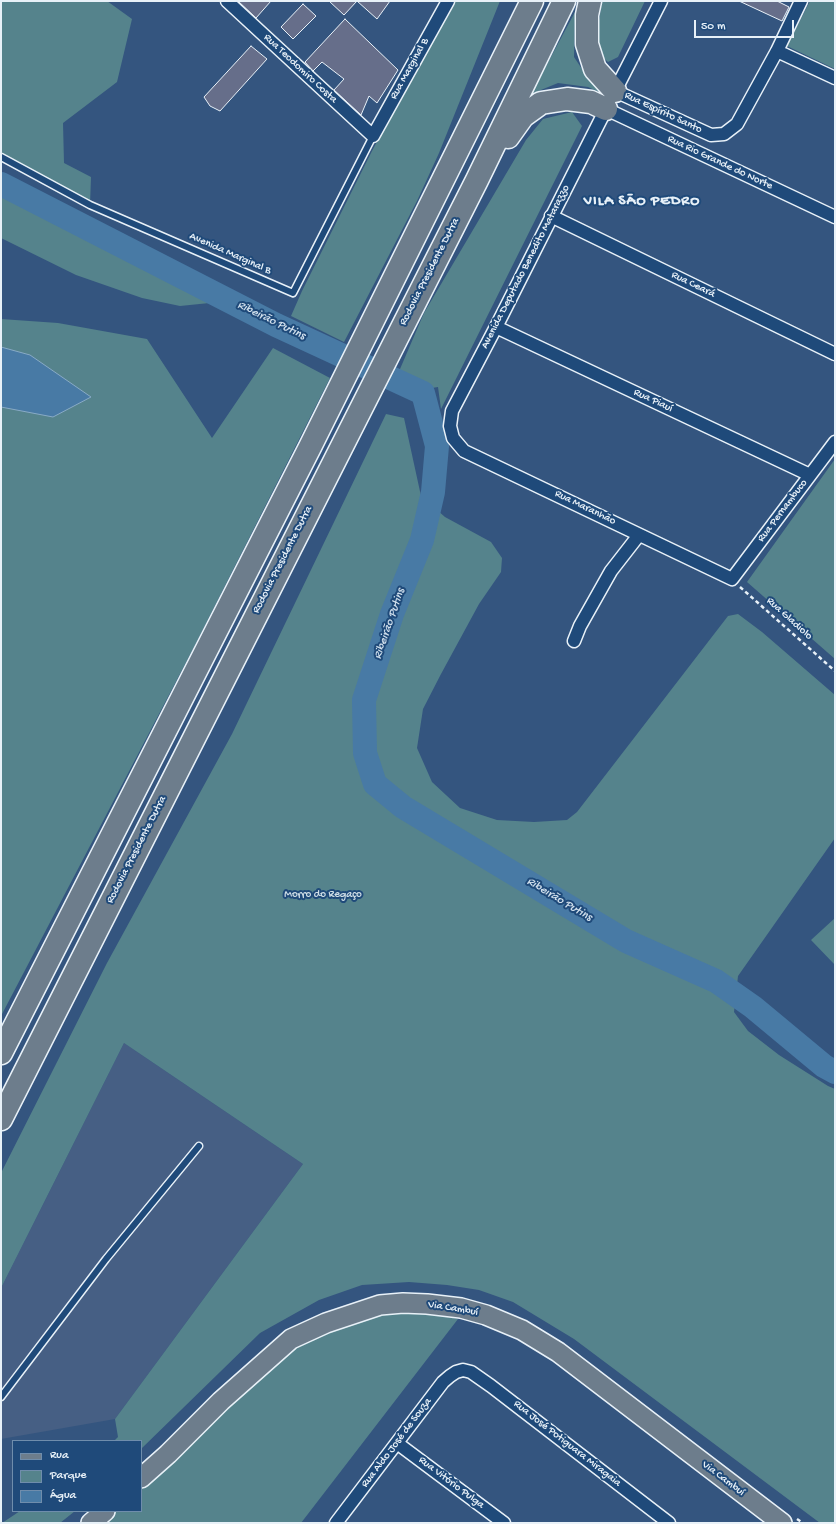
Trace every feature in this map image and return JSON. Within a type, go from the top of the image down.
[{"type":"highway","points":[[488,88],[516,1]]},
{"type":"highway","points":[[1,1053],[332,403],[532,1]]},
{"type":"highway","name":"Rodovia Presidente Dutra","points":[[1,1119],[477,180],[564,1]]},
{"type":"highway","points":[[477,180],[523,116],[541,103],[567,99],[591,102],[610,100],[595,69],[587,44],[587,15],[590,1]]},
{"type":"main road","name":"Via Cambuí","points":[[142,1477],[168,1454],[221,1401],[291,1339],[326,1323],[380,1305],[403,1303],[427,1304],[461,1308],[486,1315],[522,1330],[558,1352],[782,1523]]},
{"type":"main road","points":[[91,1523],[104,1512]]},
{"type":"street","name":"Rua Teodomiro Costa","points":[[227,1],[372,136]]},
{"type":"street","name":"Avenida Deputado Benedito Matarazzo","points":[[450,426],[452,411],[661,1]]},
{"type":"street","name":"Rua Espírito Santo","points":[[610,100],[711,135],[724,134],[736,124],[776,51],[801,1]]},
{"type":"street","name":"Rua Marginal B","points":[[372,136],[442,3]]},
{"type":"street","points":[[776,51],[835,78]]},
{"type":"street","name":"Rua Rio Grande do Norte","points":[[610,100],[835,217]]},
{"type":"street","name":"Rua Ceará","points":[[551,216],[835,354]]},
{"type":"street","name":"Rua Piauí","points":[[496,327],[810,475]]},
{"type":"street","name":"Rua Maranhão","points":[[450,426],[453,438],[464,450],[732,579]]},
{"type":"street","name":"Rua Pernambuco","points":[[732,579],[835,442]]},
{"type":"street","points":[[574,641],[580,626],[611,571],[640,535]]},
{"type":"street","name":"Rua Aldo José de Souza","points":[[336,1523],[443,1382],[456,1372],[463,1370]]},
{"type":"street","name":"Rua José Potiguara Miragaia","points":[[463,1370],[470,1372],[491,1386],[669,1523]]},
{"type":"street","name":"Rua Vitório Pulga","points":[[397,1443],[504,1523]]},
{"type":"lane","name":"Avenida Marginal B","points":[[1,157],[90,205],[293,293],[372,136]]},
{"type":"lane","points":[[1,1397],[106,1259],[199,1146]]},
{"type":"path","name":"Rua Gladiolo","points":[[732,579],[835,671]]},
{"type":"shaded area","points":[[124,1043],[303,1164],[115,1419],[1,1439],[1,1288]]},
{"type":"green space","points":[[1,1],[107,1],[132,19],[117,82],[63,123],[64,163],[91,177],[90,205],[1,157]]},
{"type":"green space","points":[[454,1],[500,1],[439,153],[417,201],[344,342],[291,316],[372,151]]},
{"type":"green space","points":[[602,1],[645,1],[618,57],[608,62],[599,54],[597,34]]},
{"type":"green space","points":[[810,1],[835,1],[835,69],[787,46]]},
{"type":"green space","points":[[575,12],[574,57],[590,81],[612,98],[588,87],[558,83],[531,94]]},
{"type":"green space","points":[[572,112],[582,126],[441,409],[438,387],[426,389],[397,376],[424,313],[526,140],[543,119]]},
{"type":"green space","points":[[1,184],[229,301],[180,306],[142,298],[76,275],[1,238]]},
{"type":"green space","points":[[1,319],[58,323],[147,339],[212,438],[273,348],[330,378],[193,649],[1,1016]]},
{"type":"green space","name":"Morro do Regaço","points":[[386,414],[404,418],[421,496],[445,517],[491,542],[502,558],[501,572],[479,604],[423,709],[417,748],[432,782],[460,808],[497,820],[534,822],[567,820],[577,812],[728,616],[738,614],[762,632],[835,695],[835,838],[738,976],[734,1012],[748,1031],[779,1055],[835,1089],[835,1523],[820,1523],[574,1339],[513,1302],[479,1290],[447,1285],[409,1282],[362,1285],[319,1300],[260,1333],[142,1448],[142,1440],[115,1440],[118,1437],[115,1419],[303,1164],[124,1043],[1,1288],[1,1173],[107,963],[232,734]]},
{"type":"green space","points":[[835,459],[835,659],[747,582]]},
{"type":"green space","points":[[835,918],[835,965],[811,940]]},
{"type":"green space","points":[[418,1311],[458,1319],[301,1523],[96,1523],[109,1512],[142,1512],[142,1482],[293,1345],[380,1313]]},
{"type":"green space","points":[[18,1512],[74,1512],[60,1523],[2,1523]]},
{"type":"water","points":[[1,347],[30,355],[91,397],[53,417],[1,407]]},
{"type":"building","points":[[238,1],[271,1],[256,18]]},
{"type":"building","points":[[329,1],[357,1],[344,15]]},
{"type":"building","points":[[357,1],[390,1],[377,19]]},
{"type":"building","points":[[739,1],[777,1],[789,7],[782,21]]},
{"type":"building","points":[[303,4],[316,16],[293,39],[281,27]]},
{"type":"building","points":[[345,19],[398,70],[377,103],[369,96],[361,115],[334,90],[344,79],[322,62],[313,71],[305,62]]},
{"type":"building","points":[[251,46],[267,59],[220,111],[210,106],[204,97]]},
{"type":"waterway","name":"Ribeirão Putins","points":[[1,184],[276,325],[423,393],[437,446],[433,492],[422,540],[392,614],[364,700],[365,753],[375,784],[403,807],[626,941],[716,981],[753,1007],[824,1066],[835,1072]]},
{"type":"district","name":"VILA SÃO PEDRO","points":[[642,202]]}]
